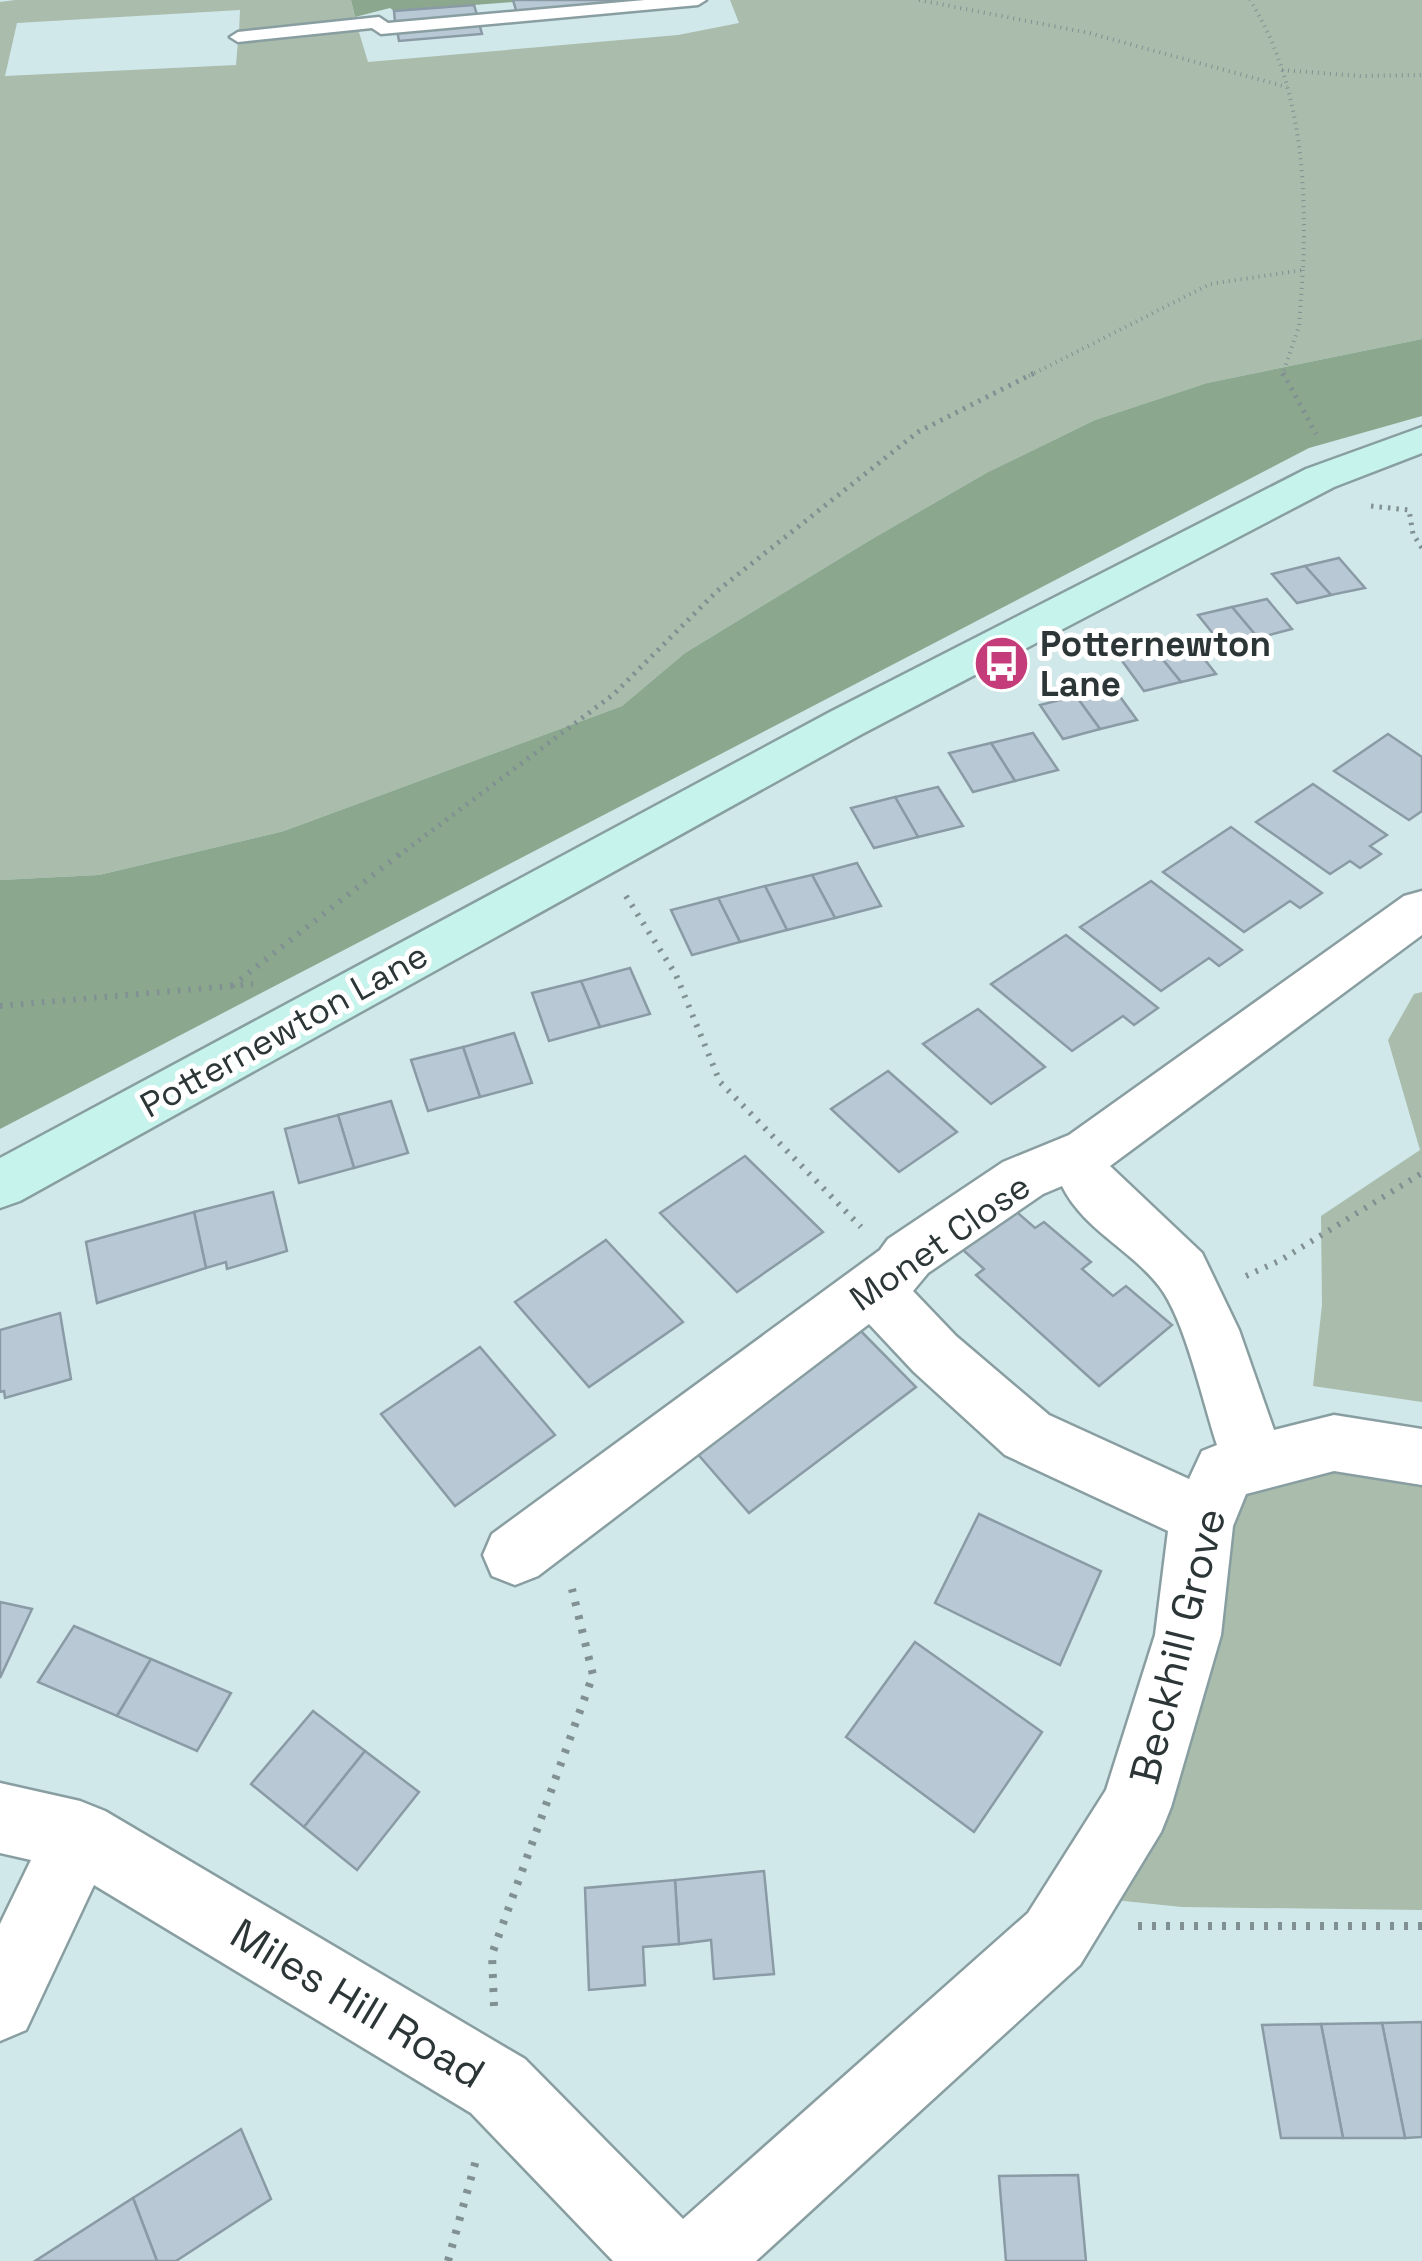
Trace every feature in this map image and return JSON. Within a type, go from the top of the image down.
[{"type":"main road","name":"Potternewton Lane","points":[[0,1185],[846,723],[1320,478],[1422,439]]},
{"type":"street","name":"Monet Close","points":[[536,1540],[887,1278],[908,1256],[1023,1178],[1090,1151],[1422,909]]},
{"type":"street","points":[[1090,1151],[1081,1164],[1084,1177],[1181,1270],[1254,1463]]},
{"type":"street","points":[[887,1278],[935,1354],[1028,1435],[1204,1517]]},
{"type":"street","name":"Beckhill Grove","points":[[696,2261],[1054,1939],[1136,1807],[1188,1635],[1204,1517],[1224,1471],[1334,1443],[1422,1456]]},
{"type":"street","name":"Miles Hill Road","points":[[0,1818],[80,1836],[498,2086],[668,2261]]},
{"type":"street","points":[[0,2004],[80,1836]]},
{"type":"lane","points":[[238,38],[380,22],[381,30],[698,0]]},
{"type":"path","points":[[919,0],[1089,33],[1288,88]]},
{"type":"path","points":[[1250,0],[1264,18],[1297,114],[1304,270],[1299,326],[1282,375],[1318,438],[1320,478]]},
{"type":"path","points":[[1282,70],[1360,76],[1422,75]]},
{"type":"path","points":[[232,986],[614,694],[716,591],[918,432],[1210,284],[1304,270]]},
{"type":"path","points":[[1409,510],[1422,511]]},
{"type":"path","points":[[1413,534],[1422,548]]},
{"type":"path","points":[[601,857],[676,974],[720,1082],[887,1278]]},
{"type":"path","points":[[0,1006],[270,983]]},
{"type":"path","points":[[1194,1300],[1281,1260],[1422,1173]]},
{"type":"path","points":[[448,2261],[498,2086],[492,1954],[593,1676],[536,1540]]},
{"type":"path","points":[[1054,1939],[1145,1926],[1422,1926]]},
{"type":"green space","points":[[351,0],[356,22],[239,33],[240,10],[17,23],[5,76],[236,65],[238,41],[358,29],[368,62],[678,35],[739,23],[730,0],[1422,0],[1422,339],[1207,383],[1095,420],[988,472],[872,539],[685,653],[622,706],[284,831],[99,875],[0,880],[0,2]]},
{"type":"green space","points":[[351,0],[513,2],[394,11],[390,8],[355,17]]},
{"type":"green space","points":[[1422,339],[1422,416],[1309,448],[0,1129],[0,880],[99,875],[284,831],[622,706],[685,653],[872,539],[988,472],[1095,420],[1207,383]]},
{"type":"green space","points":[[1422,992],[1422,1402],[1313,1386],[1322,1305],[1321,1216],[1420,1150],[1388,1040],[1414,994]]},
{"type":"green space","points":[[1344,1455],[1422,1468],[1422,1910],[1182,1907],[1114,1900],[1232,1477]]},
{"type":"building","points":[[513,0],[618,3],[526,11],[516,10]]},
{"type":"building","points":[[474,5],[477,15],[395,22],[394,11]]},
{"type":"building","points":[[479,23],[482,34],[399,41],[397,30]]},
{"type":"building","points":[[1339,558],[1365,588],[1331,595],[1305,566]]},
{"type":"building","points":[[1305,566],[1331,595],[1297,603],[1272,574]]},
{"type":"building","points":[[1267,599],[1292,629],[1258,638],[1232,607]]},
{"type":"building","points":[[1232,607],[1258,638],[1223,646],[1198,615]]},
{"type":"building","points":[[1191,642],[1216,674],[1181,682],[1155,650]]},
{"type":"building","points":[[1155,650],[1181,682],[1144,691],[1120,658]]},
{"type":"building","points":[[1113,687],[1137,720],[1100,729],[1076,696]]},
{"type":"building","points":[[1076,696],[1100,729],[1063,739],[1040,705]]},
{"type":"building","points":[[1033,733],[1058,770],[1015,781],[991,743]]},
{"type":"building","points":[[1388,734],[1422,757],[1422,811],[1409,820],[1334,771]]},
{"type":"building","points":[[991,743],[1015,781],[973,792],[949,753]]},
{"type":"building","points":[[1313,784],[1387,835],[1370,846],[1381,854],[1360,868],[1350,861],[1330,874],[1256,822]]},
{"type":"building","points":[[938,787],[963,826],[918,837],[895,797]]},
{"type":"building","points":[[895,797],[918,837],[874,848],[851,808]]},
{"type":"building","points":[[1231,827],[1322,893],[1300,908],[1290,901],[1244,932],[1163,872]]},
{"type":"building","points":[[857,863],[881,906],[835,918],[812,875]]},
{"type":"building","points":[[812,875],[835,918],[787,930],[765,886]]},
{"type":"building","points":[[1151,881],[1242,950],[1219,966],[1209,958],[1161,991],[1080,927]]},
{"type":"building","points":[[765,886],[787,930],[740,942],[718,898]]},
{"type":"building","points":[[718,898],[740,942],[692,955],[671,910]]},
{"type":"building","points":[[1066,935],[1158,1008],[1134,1025],[1123,1016],[1072,1051],[991,984]]},
{"type":"building","points":[[630,968],[650,1014],[600,1027],[581,981]]},
{"type":"building","points":[[581,981],[600,1027],[549,1041],[532,993]]},
{"type":"building","points":[[978,1009],[1045,1067],[991,1104],[923,1044]]},
{"type":"building","points":[[514,1033],[532,1083],[480,1097],[463,1047]]},
{"type":"building","points":[[463,1047],[480,1097],[428,1111],[411,1060]]},
{"type":"building","points":[[888,1071],[957,1132],[899,1172],[831,1109]]},
{"type":"building","points":[[391,1101],[408,1153],[354,1168],[338,1115]]},
{"type":"building","points":[[338,1115],[354,1168],[299,1183],[285,1129]]},
{"type":"building","points":[[745,1156],[823,1232],[737,1292],[660,1213]]},
{"type":"building","points":[[273,1192],[287,1251],[227,1269],[226,1262],[206,1268],[194,1212]]},
{"type":"building","points":[[1002,1199],[1035,1228],[1044,1222],[1091,1262],[1082,1269],[1113,1296],[1126,1286],[1172,1325],[1099,1386],[976,1275],[984,1269],[951,1239]]},
{"type":"building","points":[[194,1212],[206,1268],[97,1303],[86,1242]]},
{"type":"building","points":[[606,1240],[683,1322],[589,1387],[515,1302]]},
{"type":"building","points":[[60,1313],[71,1379],[5,1398],[4,1391],[0,1392],[0,1330]]},
{"type":"building","points":[[854,1324],[916,1387],[749,1513],[689,1444]]},
{"type":"building","points":[[480,1347],[555,1435],[455,1506],[381,1414]]},
{"type":"building","points":[[979,1514],[1101,1571],[1060,1665],[935,1603]]},
{"type":"building","points":[[0,1602],[32,1609],[0,1678]]},
{"type":"building","points":[[74,1626],[151,1659],[117,1716],[38,1682]]},
{"type":"building","points":[[915,1642],[1042,1732],[974,1832],[846,1737]]},
{"type":"building","points":[[151,1659],[231,1693],[197,1751],[117,1716]]},
{"type":"building","points":[[313,1711],[365,1751],[304,1827],[251,1784]]},
{"type":"building","points":[[365,1751],[419,1792],[357,1870],[304,1827]]},
{"type":"building","points":[[764,1871],[774,1974],[714,1979],[711,1940],[679,1944],[675,1880]]},
{"type":"building","points":[[675,1880],[679,1944],[643,1947],[645,1985],[589,1990],[585,1888]]},
{"type":"building","points":[[1422,2022],[1422,2137],[1405,2138],[1382,2023]]},
{"type":"building","points":[[1382,2023],[1405,2138],[1343,2138],[1321,2024]]},
{"type":"building","points":[[1321,2024],[1343,2138],[1281,2138],[1262,2025]]},
{"type":"building","points":[[241,2129],[271,2199],[176,2261],[157,2261],[133,2198]]},
{"type":"building","points":[[1078,2175],[1086,2261],[1006,2261],[999,2176]]},
{"type":"building","points":[[133,2198],[157,2261],[35,2261]]},
{"type":"place","name":"Potternewton Lane","points":[[1001,664]]}]
